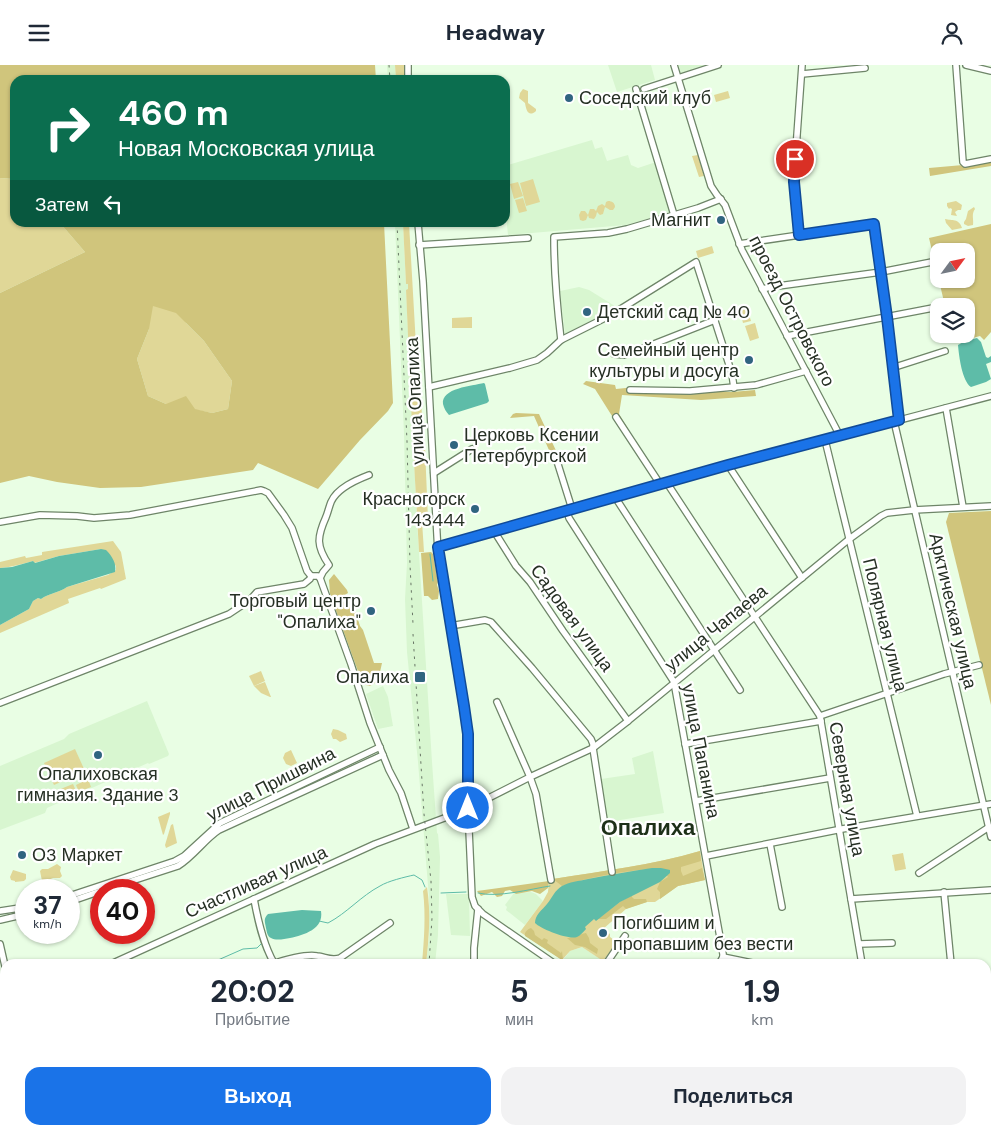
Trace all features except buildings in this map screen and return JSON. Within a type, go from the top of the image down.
[{"type":"street","name":"проезд Островского","points":[[674,65],[711,186],[725,205],[739,244],[840,436]]},
{"type":"street","points":[[644,89],[718,65]]},
{"type":"street","points":[[739,244],[799,235],[794,177],[802,65]]},
{"type":"street","points":[[956,65],[964,164],[991,159]]},
{"type":"street","points":[[966,65],[991,71]]},
{"type":"street","points":[[802,74],[865,68]]},
{"type":"street","points":[[636,89],[674,215]]},
{"type":"street","points":[[561,340],[554,271],[554,237],[608,233],[627,229],[698,208],[721,199]]},
{"type":"street","name":"Арктическая улица","points":[[799,235],[874,224],[887,317],[896,421],[914,509],[991,837]]},
{"type":"street","name":"улица Опалиха","points":[[418,227],[424,281],[438,547],[468,734],[468,808],[472,897],[478,909],[474,959]]},
{"type":"street","points":[[419,245],[528,238]]},
{"type":"street","points":[[762,289],[881,272],[930,261]]},
{"type":"street","points":[[429,387],[537,360],[561,340],[611,315],[696,263],[732,374],[734,388]]},
{"type":"street","points":[[787,336],[930,309]]},
{"type":"street","points":[[614,354],[624,355],[636,351],[715,319]]},
{"type":"street","points":[[892,368],[945,351]]},
{"type":"street","points":[[630,390],[690,391],[734,388],[756,385],[806,371]]},
{"type":"street","points":[[438,547],[728,465],[991,396]]},
{"type":"street","points":[[946,408],[963,507]]},
{"type":"street","points":[[616,417],[660,484]]},
{"type":"street","name":"Полярная улица","points":[[824,440],[917,816]]},
{"type":"street","points":[[434,473],[472,449]]},
{"type":"street","name":"улица Папанина","points":[[556,458],[570,510],[569,518],[674,682],[723,957]]},
{"type":"street","points":[[728,465],[802,578]]},
{"type":"street","points":[[0,703],[229,615],[250,600],[257,592],[304,584],[316,577],[329,565],[323,557],[318,539],[331,502],[350,483],[369,475]]},
{"type":"street","name":"Северная улица","points":[[667,483],[820,719],[861,959]]},
{"type":"street","points":[[0,522],[40,515],[94,518],[130,515],[261,490],[268,493],[292,528],[308,571],[316,577],[351,664],[370,723],[389,770],[401,793],[413,829]]},
{"type":"street","points":[[615,497],[740,690]]},
{"type":"street","name":"улица Чапаева","points":[[468,808],[593,748],[881,515],[914,509],[991,506]]},
{"type":"street","name":"Садовая улица","points":[[494,531],[516,566],[530,582],[628,721]]},
{"type":"street","points":[[450,626],[485,619],[491,622],[591,739],[612,872]]},
{"type":"street","points":[[685,744],[820,719],[887,693],[979,665]]},
{"type":"street","points":[[496,702],[536,794],[551,881]]},
{"type":"street","name":"улица Пришвина","points":[[80,891],[174,861],[184,856],[220,823],[380,747]]},
{"type":"street","points":[[137,879],[178,866],[186,861],[211,835],[219,830],[383,755]]},
{"type":"street","points":[[696,801],[830,778]]},
{"type":"street","points":[[706,856],[838,829],[991,804]]},
{"type":"street","name":"Счастливая улица","points":[[123,959],[375,844],[468,808]]},
{"type":"street","points":[[919,873],[988,827]]},
{"type":"street","points":[[770,844],[782,907]]},
{"type":"street","points":[[851,899],[991,889]]},
{"type":"street","points":[[944,892],[951,959]]},
{"type":"street","points":[[254,899],[271,959]]},
{"type":"street","points":[[0,911],[15,909]]},
{"type":"street","points":[[478,909],[548,959]]},
{"type":"street","points":[[0,920],[15,917]]},
{"type":"street","points":[[337,959],[390,923]]},
{"type":"street","points":[[609,959],[625,936]]},
{"type":"street","points":[[859,944],[892,943]]},
{"type":"street","points":[[0,944],[3,959]]},
{"type":"street","points":[[294,959],[315,955],[330,959]]},
{"type":"street","points":[[723,957],[733,959]]},
{"type":"shaded area","points":[[0,65],[375,65],[376,75],[10,75],[10,179],[0,178]]},
{"type":"shaded area","points":[[387,65],[395,65],[396,75],[388,75]]},
{"type":"shaded area","points":[[395,65],[407,65],[406,75],[396,75]]},
{"type":"shaded area","points":[[608,65],[651,65],[655,80],[617,92]]},
{"type":"shaded area","points":[[677,65],[705,65],[680,73]]},
{"type":"shaded area","points":[[523,89],[528,91],[528,103],[536,109],[531,114],[528,112],[525,103],[519,98]]},
{"type":"shaded area","points":[[728,91],[730,98],[716,102],[714,95]]},
{"type":"shaded area","points":[[592,140],[595,149],[602,147],[607,161],[628,155],[631,165],[638,168],[656,162],[671,212],[626,225],[508,235],[507,227],[510,227],[510,165]]},
{"type":"shaded area","points":[[698,155],[704,176],[699,177],[692,156]]},
{"type":"shaded area","points":[[991,161],[991,166],[930,176],[929,168]]},
{"type":"shaded area","points":[[0,178],[10,179],[10,227],[63,227],[85,252],[0,293]]},
{"type":"shaded area","points":[[533,179],[540,202],[526,206],[520,183]]},
{"type":"shaded area","points":[[518,182],[523,196],[514,199],[510,184]]},
{"type":"shaded area","points":[[523,198],[527,211],[519,213],[515,200]]},
{"type":"shaded area","points":[[608,201],[614,204],[613,210],[605,207],[603,214],[600,215],[597,212],[594,219],[589,218],[590,209],[596,211],[598,206],[602,204],[605,206]]},
{"type":"shaded area","points":[[956,201],[962,205],[961,210],[955,212],[957,216],[951,215],[952,209],[949,209],[947,206],[947,203]]},
{"type":"shaded area","points":[[974,207],[973,225],[968,226],[964,222],[968,211]]},
{"type":"shaded area","points":[[581,211],[585,211],[588,215],[586,220],[580,220],[579,215]]},
{"type":"shaded area","points":[[945,219],[957,221],[962,228],[952,230]]},
{"type":"shaded area","points":[[991,224],[991,332],[984,340],[980,336],[975,337],[975,298],[943,298],[941,288],[975,288],[975,243],[930,243],[929,238]]},
{"type":"shaded area","points":[[63,227],[384,227],[393,403],[318,489],[258,463],[253,470],[141,487],[100,488],[29,476],[0,483],[0,293],[85,252]],"holes":[[[153,306],[176,313],[204,341],[232,381],[228,409],[212,413],[195,409],[186,396],[166,404],[148,396],[137,359],[149,329]]]},
{"type":"shaded area","points":[[150,227],[186,323],[204,341],[232,381],[228,409],[212,413],[166,404],[148,396],[137,359],[149,329]]},
{"type":"shaded area","points":[[395,227],[403,227],[406,284],[408,284],[408,290],[406,290],[417,521],[440,857],[436,959],[427,959],[429,937],[429,898],[407,652],[404,434]]},
{"type":"shaded area","points":[[403,227],[409,227],[423,434],[420,435],[421,447],[425,448],[428,520],[422,521],[424,552],[419,552],[406,290],[408,289],[408,284],[406,284]]},
{"type":"shaded area","points":[[712,246],[714,253],[698,258],[696,251]]},
{"type":"shaded area","name":"Детский сад № 40","points":[[579,287],[589,290],[618,308],[565,334],[560,291]]},
{"type":"shaded area","points":[[747,308],[751,321],[743,323],[740,310]]},
{"type":"shaded area","points":[[472,317],[472,328],[452,328],[452,318]]},
{"type":"shaded area","points":[[755,323],[759,338],[750,341],[745,326]]},
{"type":"shaded area","points":[[586,381],[615,385],[616,389],[635,387],[661,393],[679,394],[696,391],[732,392],[755,390],[756,396],[701,400],[622,395],[619,414],[630,432],[624,435],[595,389],[583,384]]},
{"type":"shaded area","points":[[516,413],[539,414],[558,455],[552,457],[534,416],[510,418]]},
{"type":"shaded area","points":[[991,511],[991,705],[946,522],[949,513]]},
{"type":"shaded area","points":[[113,541],[121,552],[126,579],[68,599],[69,603],[0,633],[0,625],[29,609],[33,601],[38,598],[41,599],[67,587],[108,575],[116,570],[116,566],[101,549],[4,568],[0,568],[0,562],[25,556],[26,558],[42,555],[42,552]]},
{"type":"shaded area","points":[[431,552],[433,554],[439,591],[438,599],[432,600],[428,596],[424,596],[421,553]]},
{"type":"shaded area","points":[[334,574],[348,593],[334,600],[330,594],[329,580]]},
{"type":"shaded area","points":[[348,600],[352,601],[374,663],[382,663],[380,672],[382,676],[370,686],[363,685],[335,608],[336,605]]},
{"type":"shaded area","points":[[261,671],[265,681],[254,686],[249,676]]},
{"type":"shaded area","points":[[265,682],[271,697],[261,693],[254,686]]},
{"type":"shaded area","points":[[383,686],[388,697],[393,726],[378,729],[366,694]]},
{"type":"shaded area","name":"Опалиховская гимназия. Здание 3","points":[[147,701],[169,754],[168,756],[47,808],[45,813],[0,830],[0,766]]},
{"type":"shaded area","points":[[333,729],[346,734],[347,739],[340,742],[333,739],[331,734]]},
{"type":"shaded area","points":[[75,749],[85,771],[54,785],[44,763]]},
{"type":"shaded area","points":[[291,750],[297,763],[291,766],[286,764],[283,758],[285,753]]},
{"type":"shaded area","points":[[653,751],[664,813],[608,822],[601,779],[635,774],[632,758]]},
{"type":"shaded area","points":[[88,779],[91,787],[79,792],[76,785]]},
{"type":"shaded area","points":[[73,784],[77,793],[62,800],[58,790]]},
{"type":"shaded area","points":[[170,812],[164,834],[163,835],[158,817]]},
{"type":"shaded area","points":[[173,824],[177,843],[166,848],[165,845],[171,825]]},
{"type":"shaded area","points":[[700,851],[705,880],[678,886],[655,902],[647,902],[626,909],[603,929],[617,942],[604,959],[600,959],[582,947],[570,951],[563,959],[560,959],[520,932],[543,901],[548,892],[549,881],[553,879],[646,864]]},
{"type":"shaded area","points":[[700,851],[701,861],[681,867],[681,871],[683,876],[702,868],[705,880],[678,886],[660,899],[660,892],[657,889],[660,882],[668,877],[661,868],[611,874],[562,886],[553,879],[646,864]]},
{"type":"shaded area","points":[[903,853],[906,869],[895,871],[892,855]]},
{"type":"shaded area","points":[[57,864],[61,867],[62,876],[60,878],[42,879],[40,871]]},
{"type":"shaded area","points":[[13,870],[26,874],[26,879],[15,879],[15,881],[11,880],[10,877]]},
{"type":"shaded area","points":[[549,881],[548,888],[540,894],[532,891],[516,894],[510,890],[497,897],[492,892],[481,896],[477,891]]},
{"type":"shaded area","points":[[427,887],[429,935],[427,959],[422,959],[425,919],[423,891]]},
{"type":"shaded area","points":[[531,892],[543,901],[525,925],[506,910],[507,907],[505,905],[514,893]]},
{"type":"shaded area","points":[[446,894],[468,894],[470,936],[451,935]]},
{"type":"shaded area","points":[[632,895],[634,899],[646,899],[647,902],[626,909],[623,906],[606,919],[598,919],[620,902]]},
{"type":"shaded area","points":[[531,928],[535,935],[542,940],[544,938],[548,940],[547,943],[561,953],[562,951],[563,959],[525,936]]},
{"type":"shaded area","points":[[586,933],[590,943],[598,949],[597,954],[585,947],[575,945],[567,938]]},
{"type":"shaded area","points":[[582,947],[600,959],[564,959],[570,951]]},
{"type":"water","points":[[975,338],[981,342],[986,357],[991,356],[991,362],[986,364],[991,379],[971,387],[963,374],[958,345],[962,343],[975,343]]},
{"type":"water","points":[[484,383],[489,401],[487,403],[448,414],[443,404],[447,394],[458,389]]},
{"type":"water","points":[[101,549],[106,550],[112,557],[115,563],[115,572],[67,587],[41,599],[38,598],[33,601],[29,609],[0,625],[0,568],[12,567],[33,561],[35,563],[59,556]]},
{"type":"water","points":[[652,868],[670,870],[670,873],[660,882],[620,902],[596,921],[594,919],[578,936],[573,938],[561,935],[535,923],[536,917],[562,886],[588,879]]},
{"type":"water","points":[[302,910],[321,911],[321,917],[316,927],[301,935],[290,938],[275,939],[269,936],[265,921],[265,917],[268,914]]},
{"type":"waterway","points":[[430,554],[433,581]]},
{"type":"waterway","points":[[319,921],[328,923],[373,890],[392,881],[414,875],[422,880],[425,887]]},
{"type":"waterway","points":[[478,893],[504,894],[550,886]]},
{"type":"waterway","points":[[441,893],[466,892]]},
{"type":"waterway","points":[[220,959],[243,949],[257,948],[263,942]]},
{"type":"railway","points":[[389,65],[390,75]]},
{"type":"railway","points":[[397,227],[413,624]]},
{"type":"railway","points":[[413,634],[424,814],[431,881],[432,918],[429,959]]},
{"type":"place","name":"Соседский клуб","points":[[569,98]]},
{"type":"place","name":"Магнит","points":[[721,220]]},
{"type":"place","name":"Детский сад № 40","points":[[587,312]]},
{"type":"place","name":"Семейный центр культуры и досуга","points":[[749,360]]},
{"type":"place","name":"Церковь Ксении Петербургской","points":[[454,445]]},
{"type":"place","name":"Красногорск 143444","points":[[475,509]]},
{"type":"place","name":"Торговый центр \"Опалиха\"","points":[[371,611]]},
{"type":"place","name":"Опалиха","points":[[420,677]]},
{"type":"place","name":"Опалиховская гимназия. Здание 3","points":[[98,755]]},
{"type":"place","name":"О3 Маркет","points":[[22,855]]},
{"type":"place","name":"Погибшим и пропавшим без вести","points":[[603,933]]},
{"type":"district","name":"Опалиха","points":[[648,827]]},
{"type":"route","points":[[468,808],[468,734],[438,547],[728,465],[899,420],[874,224],[799,235],[794,182],[795,159]]}]
